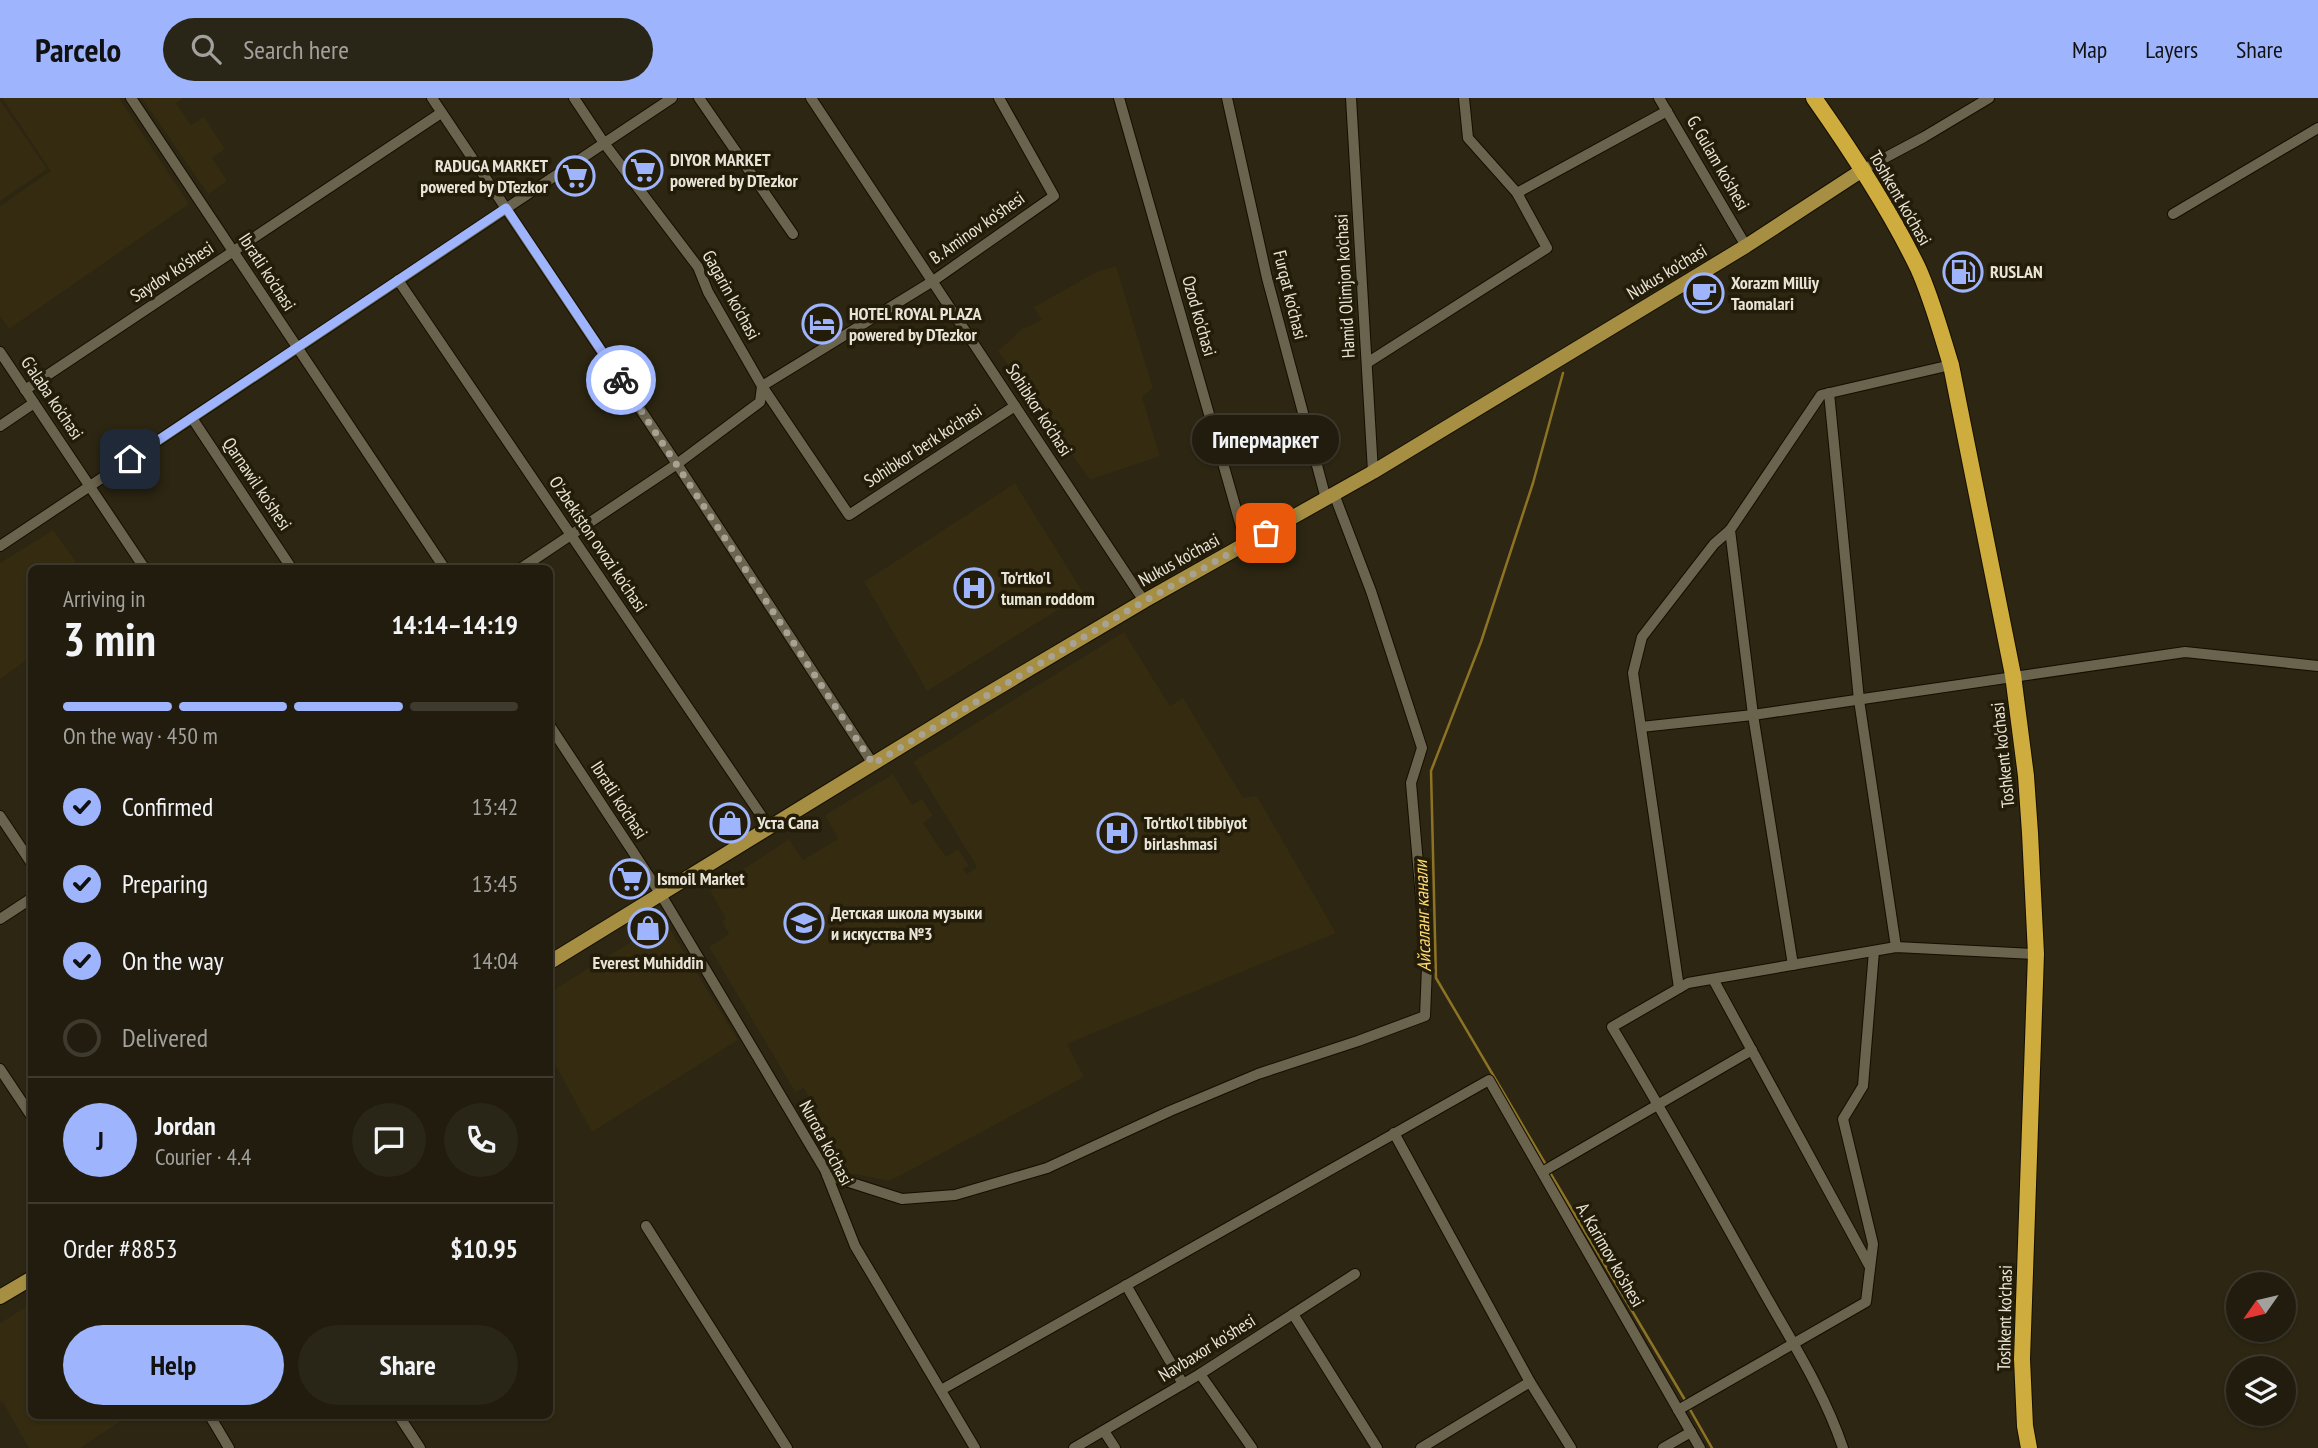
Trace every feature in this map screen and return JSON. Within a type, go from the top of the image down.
[{"type":"highway","name":"Toshkent ko'chasi","points":[[1814,98],[1864,169],[1918,269],[1951,365],[2014,676],[2026,776],[2036,954],[2022,1359],[2025,1426],[2029,1448]]},
{"type":"main road","name":"Nukus ko'chasi","points":[[553,955],[1144,601],[1373,472],[1746,246],[1864,169]]},
{"type":"main road","points":[[1,1295],[28,1280]]},
{"type":"street","name":"Ibratli ko'chasi","points":[[131,98],[442,565]]},
{"type":"street","points":[[432,98],[677,464],[873,764]]},
{"type":"street","name":"Gagarin ko'chasi","points":[[574,98],[604,143],[698,267],[708,292],[762,386],[849,515]]},
{"type":"street","points":[[0,546],[672,98]]},
{"type":"street","points":[[699,98],[793,234]]},
{"type":"street","name":"Sohibkor ko'chasi","points":[[811,98],[1144,601]]},
{"type":"street","name":"B. Aminov ko'shesi","points":[[933,281],[1054,196],[999,98]]},
{"type":"street","name":"Ozod ko'chasi","points":[[1119,98],[1246,544]]},
{"type":"street","name":"Furqat ko'chasi","points":[[827,1175],[902,1199],[955,1195],[1047,1168],[1258,1074],[1426,1016],[1427,967],[1411,783],[1422,748],[1371,591],[1330,497],[1267,278],[1227,98]]},
{"type":"street","name":"Hamid Olimjon ko'chasi","points":[[1352,98],[1373,472]]},
{"type":"street","points":[[1367,363],[1547,248],[1517,193],[1468,138],[1464,98]]},
{"type":"street","name":"G. Gulam ko'shesi","points":[[1659,98],[1746,246]]},
{"type":"street","points":[[1864,169],[1973,103],[1989,98]]},
{"type":"street","points":[[1517,193],[1667,111]]},
{"type":"street","name":"Saydov ko'shesi","points":[[25,390],[442,113]]},
{"type":"street","points":[[2174,214],[2318,128]]},
{"type":"street","name":"O'zbekiston ovozi ko'chasi","points":[[398,281],[769,827]]},
{"type":"street","points":[[526,565],[677,464],[760,401],[762,386],[933,281]]},
{"type":"street","name":"G'alaba ko'chasi","points":[[0,352],[142,565]]},
{"type":"street","points":[[1679,988],[1633,673],[1642,637],[1714,544],[1730,530],[1821,395],[1951,365]]},
{"type":"street","points":[[1829,393],[1859,700],[1896,947]]},
{"type":"street","points":[[0,426],[34,403]]},
{"type":"street","name":"Sohibkor berk ko'chasi","points":[[849,515],[1015,406]]},
{"type":"street","name":"Qarnawil ko'shesi","points":[[192,418],[289,565]]},
{"type":"street","points":[[1730,530],[1753,715],[1793,965]]},
{"type":"street","points":[[1641,727],[1753,715],[2185,652],[2318,666]]},
{"type":"street","name":"Ibratli ko'chasi","points":[[553,731],[660,893]]},
{"type":"street","points":[[0,816],[28,858]]},
{"type":"street","name":"Nurota ko'chasi","points":[[660,893],[827,1175],[855,1246],[975,1448]]},
{"type":"street","points":[[0,919],[28,901]]},
{"type":"street","points":[[1843,1448],[1833,1419],[1793,1344],[1659,1105],[1612,1027],[1688,983],[1896,947],[2036,954]]},
{"type":"street","points":[[1678,1410],[1866,1302],[1873,1244],[1843,1119],[1863,1086],[1874,951]]},
{"type":"street","points":[[1713,979],[1870,1266]]},
{"type":"street","points":[[1542,1172],[1752,1050]]},
{"type":"street","points":[[0,1069],[28,1111]]},
{"type":"street","name":"A. Karimov ko'shesi","points":[[1394,1133],[1489,1080],[1700,1448]]},
{"type":"street","points":[[941,1390],[1394,1133],[1530,1382],[1571,1448]]},
{"type":"street","points":[[646,1226],[787,1448]]},
{"type":"street","name":"Navbaxor ko'shesi","points":[[1074,1448],[1200,1374],[1355,1274]]},
{"type":"street","points":[[1126,1285],[1183,1384]]},
{"type":"street","points":[[1293,1314],[1377,1448]]},
{"type":"street","points":[[1200,1374],[1252,1448]]},
{"type":"street","points":[[1421,1448],[1530,1382]]},
{"type":"street","points":[[211,1419],[229,1448]]},
{"type":"street","points":[[401,1419],[421,1448]]},
{"type":"street","points":[[1104,1431],[1115,1448]]},
{"type":"street","points":[[1663,1448],[1691,1432]]},
{"type":"shaded area","points":[[2,98],[119,98],[189,204],[9,329],[0,316],[0,206],[51,171]]},
{"type":"shaded area","points":[[142,98],[183,98],[176,103],[191,125],[204,117],[225,149],[212,158],[227,181],[208,194]]},
{"type":"shaded area","points":[[0,100],[47,169],[0,201]]},
{"type":"shaded area","points":[[1116,266],[1153,388],[1142,397],[1160,456],[1090,480],[998,351],[1022,329],[1042,320],[1034,307],[1096,272]]},
{"type":"shaded area","name":"To'rtko'l tuman roddom","points":[[1015,483],[1084,594],[927,691],[864,582]]},
{"type":"shaded area","points":[[53,530],[78,565],[28,565],[28,659],[0,679],[0,563]]},
{"type":"shaded area","points":[[1124,632],[1170,706],[1183,698],[1243,798],[1257,796],[1336,933],[1067,1044],[1084,1077],[890,1181],[844,1172],[812,1115],[816,1113],[804,1088],[795,1092],[709,947],[729,934],[722,921],[726,919],[710,891],[789,839],[803,860],[838,839],[825,815],[893,774],[912,805],[922,799],[933,816],[923,823],[946,857],[958,849],[969,866],[963,869],[967,874],[977,867],[913,762]]},
{"type":"shaded area","points":[[665,921],[738,1040],[592,1132],[553,1060],[553,990]]},
{"type":"shaded area","points":[[28,1306],[28,1419],[124,1419],[80,1448],[29,1448],[2,1401],[0,1402],[0,1323]]},
{"type":"waterway","name":"Айсаланг канали","points":[[1546,1165],[1436,978],[1431,771],[1481,642],[1533,483],[1563,373]]},
{"type":"waterway","name":"Айсаланг канали","points":[[1549,1171],[1685,1400]]},
{"type":"waterway","name":"Айсаланг канали","points":[[1688,1406],[1712,1448]]},
{"type":"way so far","points":[[621,380],[873,764],[1127,611],[1266,533]]},
{"type":"place","name":"DIYOR MARKET powered by DTezkor","points":[[643,170]]},
{"type":"place","name":"RADUGA MARKET powered by DTezkor","points":[[575,176]]},
{"type":"place","name":"RUSLAN","points":[[1963,272]]},
{"type":"place","name":"Xorazm Milliy Taomalari","points":[[1704,293]]},
{"type":"place","name":"HOTEL ROYAL PLAZA powered by DTezkor","points":[[822,324]]},
{"type":"place","name":"Гипермаркет","points":[[1266,533]]},
{"type":"place","name":"To'rtko'l tuman roddom","points":[[974,588]]},
{"type":"place","name":"Уста Сапа","points":[[730,823]]},
{"type":"place","name":"To'rtko'l tibbiyot birlashmasi","points":[[1117,833]]},
{"type":"place","name":"Ismoil Market","points":[[630,879]]},
{"type":"place","name":"Детская школа музыки и искусства №3","points":[[804,923]]},
{"type":"place","name":"Everest Muhiddin","points":[[648,928]]},
{"type":"route","points":[[130,459],[506,208],[621,380]]}]
